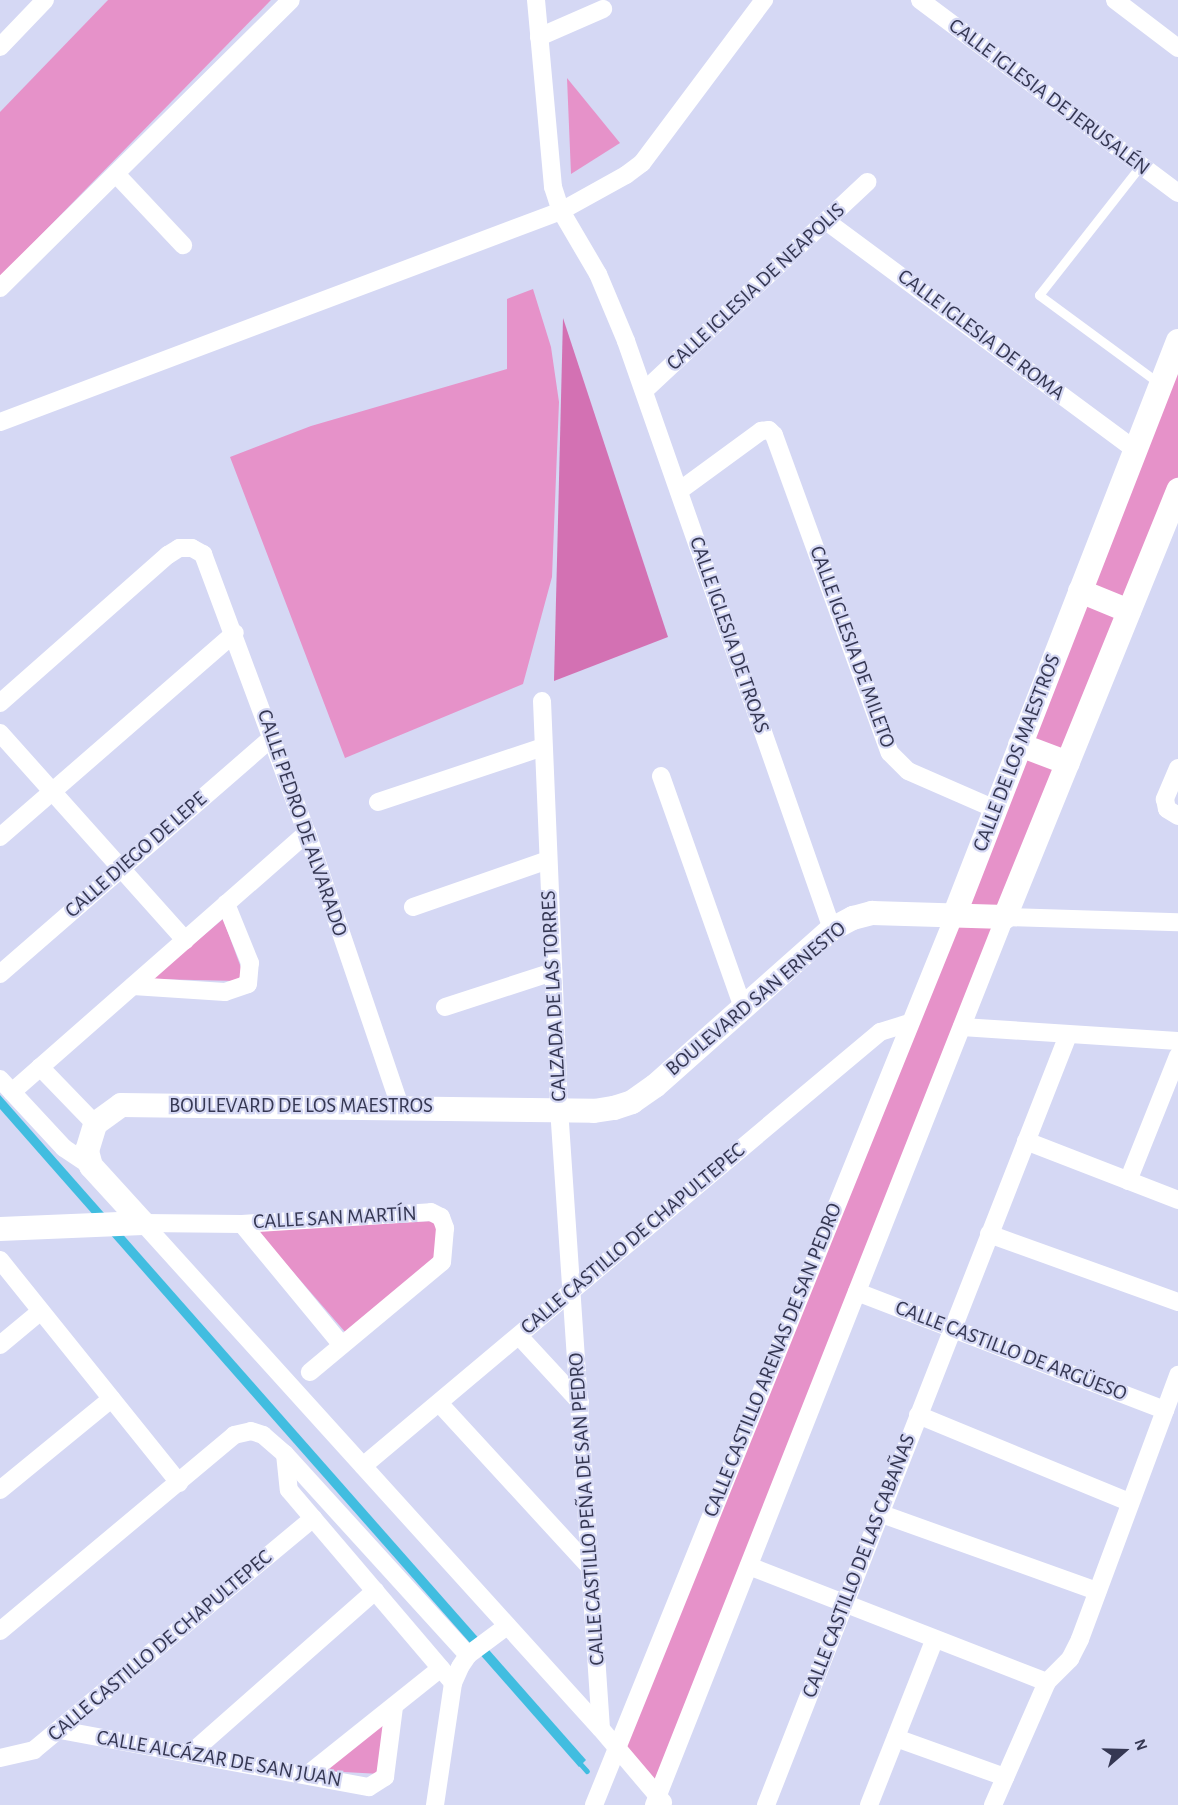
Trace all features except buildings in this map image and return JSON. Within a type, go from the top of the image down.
[{"type":"main road","name":"CALLE DE LOS MAESTROS","points":[[954,916],[1178,341]]},
{"type":"main road","points":[[1005,918],[1178,490]]},
{"type":"main road","points":[[1080,591],[1129,611]]},
{"type":"main road","points":[[1020,745],[1068,763]]},
{"type":"main road","name":"BOULEVARD SAN ERNESTO","points":[[559,1108],[594,1111],[632,1102],[743,1008],[832,928],[872,913],[1005,918]]},
{"type":"main road","name":"BOULEVARD DE LOS MAESTROS","points":[[95,1124],[121,1105],[559,1108]]},
{"type":"main road","points":[[95,1124],[87,1151],[91,1166],[133,1224]]},
{"type":"main road","points":[[0,1229],[133,1224]]},
{"type":"street","points":[[0,47],[45,0]]},
{"type":"street","points":[[0,288],[291,0]]},
{"type":"street","name":"CALLE IGLESIA DE TROAS","points":[[536,0],[553,187],[561,212],[598,274],[626,340],[832,928]]},
{"type":"street","points":[[0,422],[561,212],[642,163],[764,0]]},
{"type":"street","name":"CALLE IGLESIA DE JERUSALÉN","points":[[920,0],[1178,193]]},
{"type":"street","points":[[1115,0],[1178,48]]},
{"type":"street","points":[[539,37],[603,9]]},
{"type":"street","points":[[116,174],[183,245]]},
{"type":"street","name":"CALLE IGLESIA DE NEAPOLIS","points":[[644,391],[867,182]]},
{"type":"street","name":"CALLE IGLESIA DE ROMA","points":[[826,221],[1135,450]]},
{"type":"street","name":"CALLE IGLESIA DE MILETO","points":[[678,491],[761,431],[769,430],[774,435],[890,753],[908,771],[995,809]]},
{"type":"street","name":"CALLE PEDRO DE ALVARADO","points":[[0,703],[168,555],[179,548],[192,548],[203,554],[210,565],[273,737],[400,1106]]},
{"type":"street","points":[[0,837],[235,633]]},
{"type":"street","name":"CALZADA DE LAS TORRES","points":[[542,701],[559,1108],[573,1290]]},
{"type":"street","points":[[0,733],[185,940]]},
{"type":"street","name":"CALLE DIEGO DE LEPE","points":[[0,974],[120,867],[273,737]]},
{"type":"street","points":[[378,802],[543,747]]},
{"type":"street","points":[[1172,812],[1165,799],[1178,768]]},
{"type":"street","points":[[661,776],[743,1008]]},
{"type":"street","points":[[91,1166],[64,1148],[6,1086],[40,1067],[307,833]]},
{"type":"street","points":[[413,907],[548,860]]},
{"type":"street","points":[[133,986],[225,992],[248,984],[250,963],[226,904]]},
{"type":"street","name":"CALLE CASTILLO ARENAS DE SAN PEDRO","points":[[594,1805],[954,916]]},
{"type":"street","points":[[659,1802],[749,1566],[1005,918]]},
{"type":"street","name":"BOULEVARD SAN ERNESTO","points":[[1005,918],[1178,922]]},
{"type":"street","points":[[445,1007],[553,972]]},
{"type":"street","name":"CALLE CASTILLO DE CHAPULTEPEC","points":[[363,1467],[880,1032],[909,1023]]},
{"type":"street","points":[[962,1027],[1178,1041]]},
{"type":"street","name":"CALLE CASTILLO DE LAS CABAÑAS","points":[[765,1805],[1068,1035]]},
{"type":"street","points":[[1128,1181],[1178,1056]]},
{"type":"street","points":[[40,1067],[95,1124]]},
{"type":"street","points":[[1026,1142],[1178,1200]]},
{"type":"street","name":"CALLE SAN MARTÍN","points":[[431,1212],[441,1217],[445,1228],[441,1262],[341,1344],[242,1224],[431,1212]]},
{"type":"street","points":[[133,1224],[363,1467],[601,1729],[659,1802]]},
{"type":"street","points":[[133,1224],[242,1224]]},
{"type":"street","points":[[989,1234],[1178,1302]]},
{"type":"street","points":[[0,1260],[178,1483]]},
{"type":"street","name":"CALLE CASTILLO PEÑA DE SAN PEDRO","points":[[573,1290],[601,1729]]},
{"type":"street","name":"CALLE CASTILLO DE ARGÜESO","points":[[857,1292],[1165,1410]]},
{"type":"street","points":[[0,1345],[41,1311]]},
{"type":"street","points":[[519,1336],[580,1402]]},
{"type":"street","points":[[310,1372],[341,1344]]},
{"type":"street","points":[[993,1805],[1047,1682],[1070,1659],[1178,1375]]},
{"type":"street","points":[[0,1490],[111,1399]]},
{"type":"street","points":[[439,1403],[590,1567]]},
{"type":"street","points":[[918,1415],[1129,1502]]},
{"type":"street","points":[[0,1631],[234,1435],[251,1431],[263,1435],[285,1454],[477,1649]]},
{"type":"street","points":[[285,1454],[289,1490],[453,1683]]},
{"type":"street","points":[[879,1513],[1097,1591]]},
{"type":"street","name":"CALLE CASTILLO DE CHAPULTEPEC","points":[[0,1758],[34,1750],[313,1518]]},
{"type":"street","points":[[749,1566],[934,1641],[1047,1682]]},
{"type":"street","points":[[190,1754],[375,1591]]},
{"type":"street","points":[[435,1805],[453,1683],[477,1649],[507,1626]]},
{"type":"street","points":[[869,1805],[934,1641]]},
{"type":"street","points":[[307,1775],[441,1668]]},
{"type":"street","name":"CALLE ALCÁZAR DE SAN JUAN","points":[[60,1730],[369,1786],[379,1783],[385,1777],[394,1707]]},
{"type":"street","points":[[896,1738],[1005,1777]]},
{"type":"lane","points":[[1141,165],[1039,295],[1161,385]]},
{"type":"shaded area","points":[[108,0],[271,0],[0,277],[0,112]]},
{"type":"shaded area","points":[[567,78],[620,143],[571,174]]},
{"type":"shaded area","points":[[533,289],[551,347],[559,402],[552,577],[523,684],[345,758],[230,457],[311,426],[507,369],[507,299]]},
{"type":"shaded area","points":[[563,318],[668,637],[554,681]]},
{"type":"shaded area","points":[[1178,355],[1178,477],[656,1791],[620,1749]]},
{"type":"shaded area","points":[[223,919],[243,973],[237,981],[152,979]]},
{"type":"shaded area","points":[[436,1221],[439,1231],[436,1260],[346,1333],[254,1227]]},
{"type":"shaded area","points":[[385,1721],[381,1774],[325,1771]]},
{"type":"water","points":[[0,1095],[586,1760],[579,1767],[0,1109]]},
{"type":"waterway","points":[[579,1762],[587,1771]]}]
